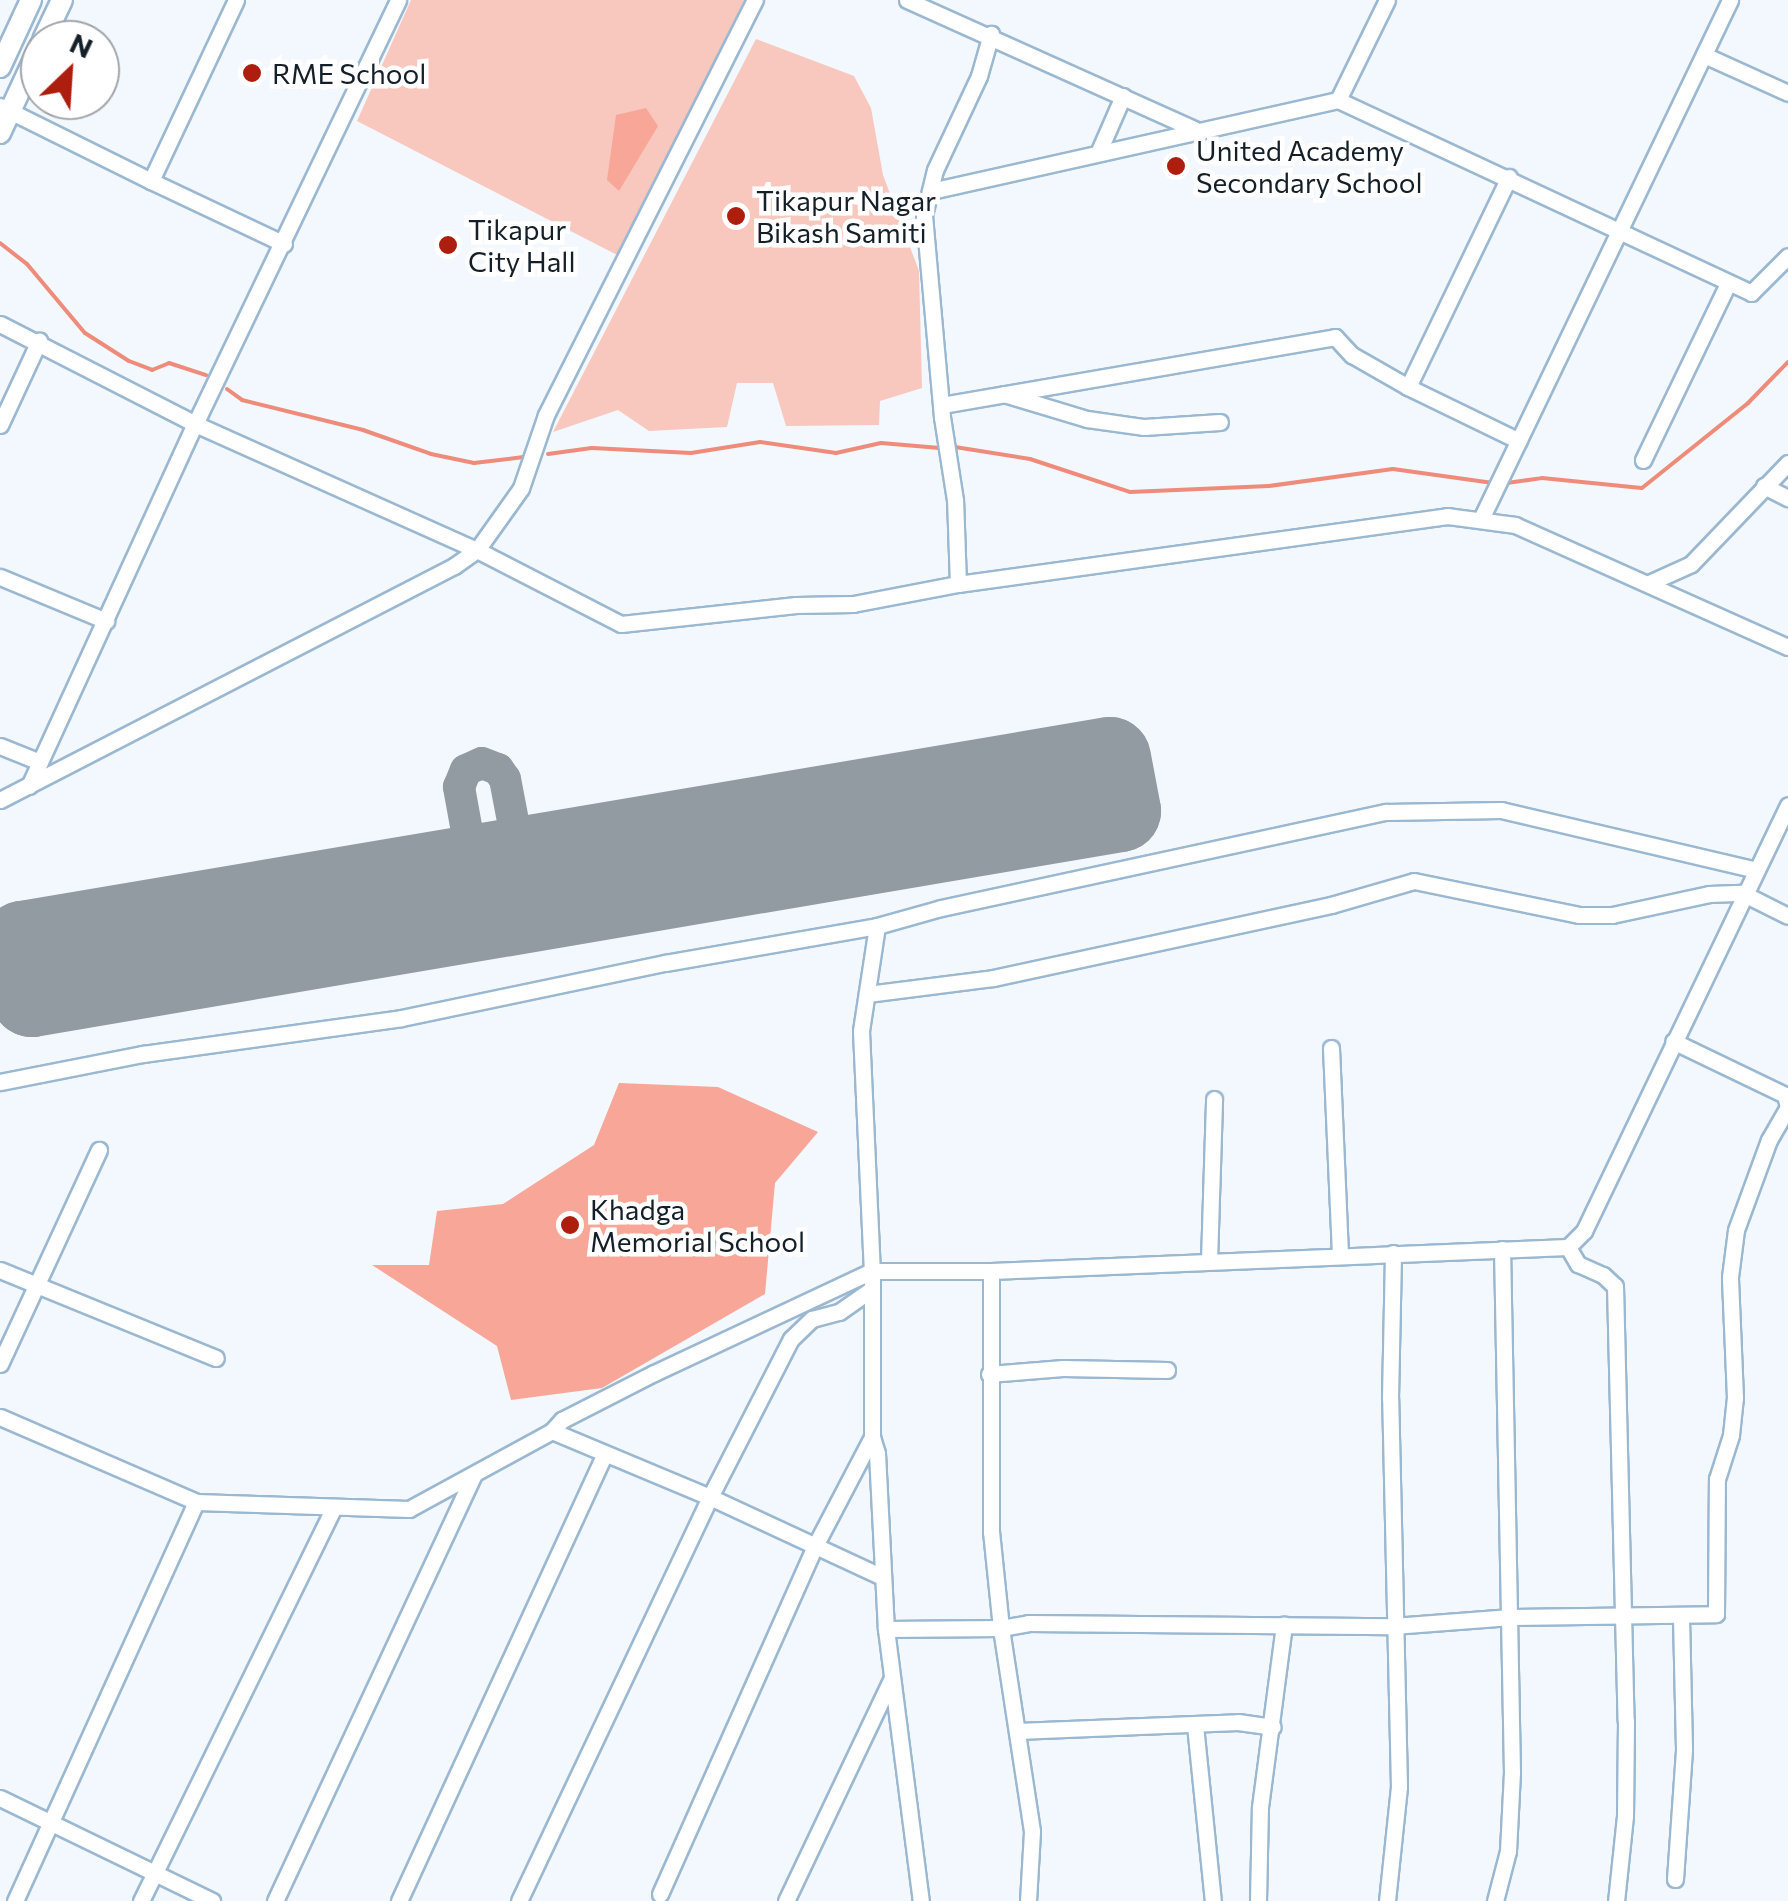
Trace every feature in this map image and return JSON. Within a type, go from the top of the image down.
[{"type":"main road","points":[[1,63],[31,0]]},
{"type":"main road","points":[[0,133],[5,109],[20,82]]},
{"type":"street","points":[[151,181],[236,0]]},
{"type":"street","points":[[29,786],[195,424],[398,0]]},
{"type":"street","points":[[0,800],[454,566],[477,550],[506,514],[546,415],[755,0]]},
{"type":"street","points":[[907,0],[932,5],[1194,129]]},
{"type":"street","points":[[1338,100],[1388,0]]},
{"type":"street","points":[[1480,519],[1730,0]]},
{"type":"street","points":[[958,584],[955,500],[924,215],[935,170],[979,76],[991,34]]},
{"type":"street","points":[[1704,56],[1788,93]]},
{"type":"street","points":[[1099,151],[1123,96]]},
{"type":"street","points":[[931,191],[1194,129],[1338,100],[1509,176],[1751,293],[1788,256]]},
{"type":"street","points":[[5,109],[284,244]]},
{"type":"street","points":[[1408,387],[1509,176]]},
{"type":"street","points":[[1642,460],[1728,283]]},
{"type":"street","points":[[0,324],[38,340],[195,424],[477,550],[621,624],[796,605],[853,604],[958,584],[1447,516],[1515,526],[1788,647]]},
{"type":"street","points":[[942,405],[1335,337],[1352,354],[1408,387],[1519,441]]},
{"type":"street","points":[[0,425],[38,340]]},
{"type":"street","points":[[1003,394],[1087,419],[1144,427],[1220,422]]},
{"type":"street","points":[[1649,583],[1690,564],[1788,462]]},
{"type":"street","points":[[1764,486],[1788,498]]},
{"type":"street","points":[[0,577],[106,621]]},
{"type":"street","points":[[0,746],[40,762]]},
{"type":"street","points":[[0,1416],[196,1502],[409,1509],[473,1476],[552,1430],[562,1420],[872,1271],[991,1271],[1568,1248],[1584,1230],[1788,805]]},
{"type":"street","points":[[0,1082],[143,1054],[401,1018],[665,963],[877,926],[940,908],[1324,823],[1435,808],[1501,810],[1756,870]]},
{"type":"street","points":[[867,994],[993,978],[1331,906],[1414,881],[1580,915],[1612,915],[1709,894],[1742,894],[1788,916]]},
{"type":"street","points":[[877,926],[861,1031],[872,1271],[872,1437],[886,1630],[920,1900]]},
{"type":"street","points":[[886,1630],[1000,1628],[1028,1623],[1393,1626],[1511,1617],[1716,1614],[1717,1479],[1732,1435],[1736,1398],[1730,1276],[1736,1230],[1769,1140],[1788,1107],[1786,1095],[1672,1041]]},
{"type":"street","points":[[1332,1048],[1340,1255]]},
{"type":"street","points":[[1209,1261],[1214,1099]]},
{"type":"street","points":[[0,1364],[99,1150]]},
{"type":"street","points":[[1568,1248],[1578,1264],[1603,1275],[1614,1286],[1624,1816],[1616,1901]]},
{"type":"street","points":[[1495,1901],[1508,1851],[1511,1617],[1502,1250]]},
{"type":"street","points":[[1387,1901],[1399,1787],[1393,1626],[1393,1253]]},
{"type":"street","points":[[0,1270],[216,1358]]},
{"type":"street","points":[[991,1271],[991,1532],[1000,1628],[1032,1832],[1028,1901]]},
{"type":"street","points":[[519,1901],[710,1497],[799,1328],[839,1312],[871,1290]]},
{"type":"street","points":[[989,1374],[1063,1368],[1167,1370]]},
{"type":"street","points":[[552,1430],[710,1497],[882,1577]]},
{"type":"street","points":[[676,1901],[656,1897],[815,1546],[872,1437]]},
{"type":"street","points":[[399,1901],[605,1454]]},
{"type":"street","points":[[275,1901],[473,1476]]},
{"type":"street","points":[[15,1901],[196,1502]]},
{"type":"street","points":[[141,1901],[334,1506]]},
{"type":"street","points":[[1676,1879],[1684,1749],[1681,1614]]},
{"type":"street","points":[[1258,1901],[1260,1807],[1284,1625]]},
{"type":"street","points":[[786,1901],[892,1678]]},
{"type":"street","points":[[1017,1731],[1238,1722],[1273,1726]]},
{"type":"street","points":[[1195,1726],[1213,1901]]},
{"type":"street","points":[[0,1798],[153,1876],[212,1901]]},
{"type":"shaded area","points":[[411,0],[744,0],[621,257],[357,121]]},
{"type":"shaded area","points":[[756,39],[854,76],[871,108],[883,175],[919,271],[922,388],[880,401],[879,425],[786,426],[773,383],[737,383],[727,427],[649,431],[618,410],[553,432]]},
{"type":"shaded area","points":[[646,108],[658,126],[619,191],[607,180],[616,115]]},
{"type":"shaded area","points":[[619,1083],[718,1087],[818,1132],[775,1183],[765,1294],[602,1388],[511,1400],[497,1346],[372,1265],[429,1265],[437,1211],[503,1204],[594,1145]]},
{"type":"waterway","points":[[0,243],[27,264],[85,333],[129,361],[152,370],[169,363],[206,375]]},
{"type":"waterway","points":[[1507,483],[1542,478],[1642,488],[1748,403],[1788,362]]},
{"type":"waterway","points":[[227,389],[242,400],[363,430],[431,454],[474,463],[524,457]]},
{"type":"waterway","points":[[548,454],[592,448],[691,453],[760,442],[836,453],[881,443],[940,448]]},
{"type":"waterway","points":[[955,447],[1030,459],[1130,492],[1269,486],[1393,469],[1493,483]]},
{"type":"taxiway","points":[[478,892],[459,787],[466,770],[482,763],[498,769],[505,779],[525,884]]},
{"type":"runway","points":[[1110,758],[1120,811],[32,996],[23,942],[1110,758]]},
{"type":"place","name":"RME School","points":[[252,73]]},
{"type":"place","name":"United Academy Secondary School","points":[[1176,166]]},
{"type":"place","name":"Tikapur Nagar Bikash Samiti","points":[[736,216]]},
{"type":"place","name":"Tikapur City Hall","points":[[448,245]]},
{"type":"place","name":"Khadga Memorial School","points":[[570,1225]]}]
